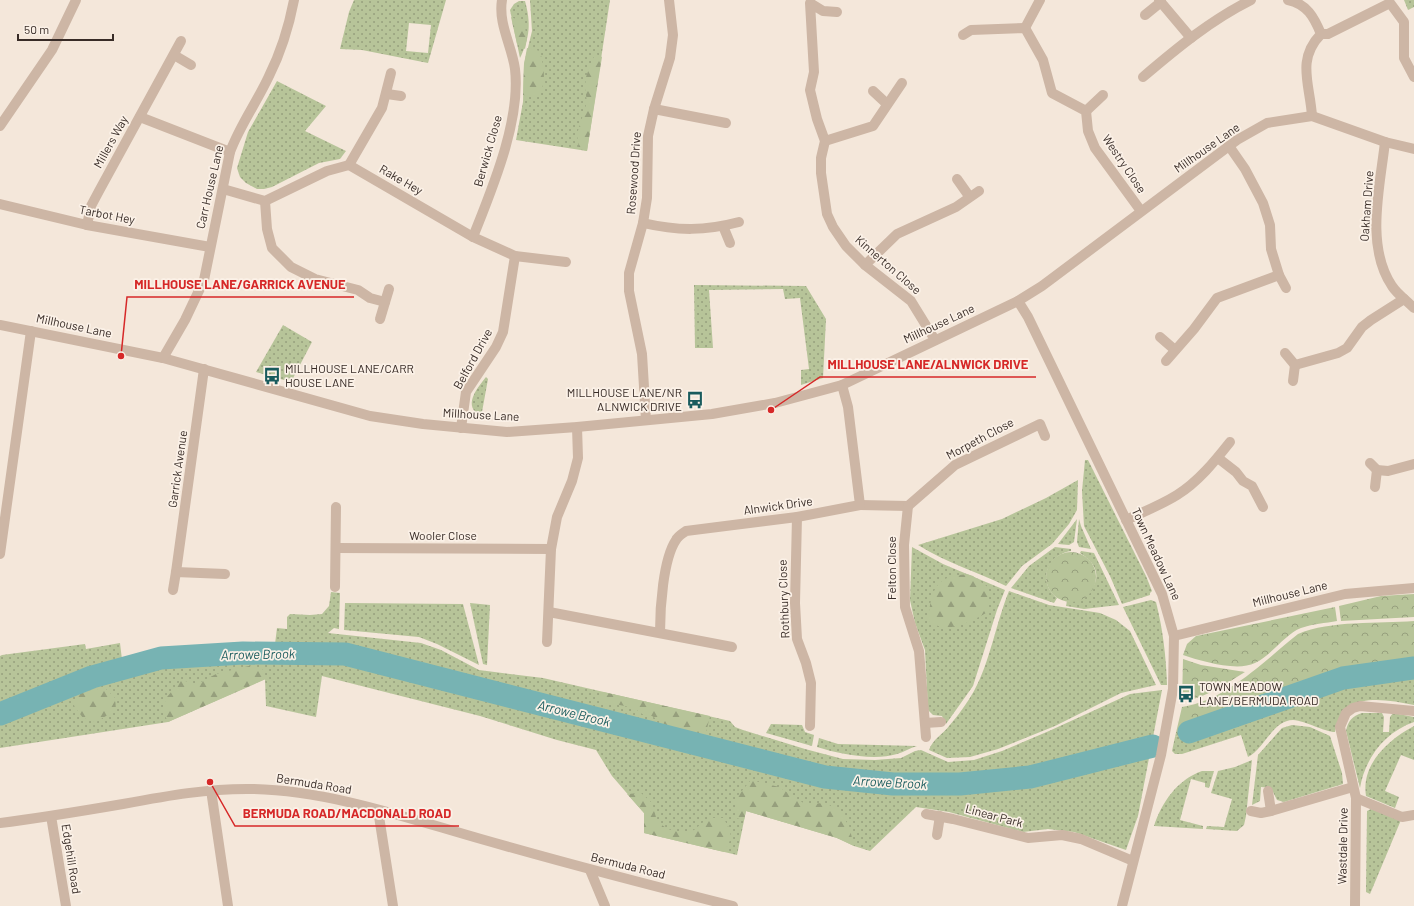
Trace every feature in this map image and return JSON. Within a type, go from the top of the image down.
[{"type":"street","points":[[0,126],[52,50],[76,0]]},
{"type":"street","name":"Carr House Lane","points":[[163,358],[185,320],[204,280],[230,152],[238,132],[269,76],[288,28],[294,0]]},
{"type":"street","name":"Berwick Close","points":[[473,237],[509,135],[513,108],[515,68],[502,20],[502,0]]},
{"type":"street","name":"Rosewood Drive","points":[[646,420],[642,354],[629,291],[629,273],[643,223],[647,198],[648,136],[654,109],[670,58],[673,35],[670,0]]},
{"type":"street","points":[[1025,28],[1040,0]]},
{"type":"street","points":[[1143,76],[1226,12],[1251,0]]},
{"type":"street","points":[[1292,0],[1308,10],[1315,19],[1321,34]]},
{"type":"street","points":[[1145,15],[1160,1],[1191,38]]},
{"type":"street","points":[[1321,34],[1328,34],[1391,1],[1404,22],[1404,58],[1414,76]]},
{"type":"street","points":[[837,12],[823,11],[810,3],[814,72],[810,90],[817,119],[825,141],[872,126],[902,83]]},
{"type":"street","points":[[963,35],[971,30],[1025,28]]},
{"type":"street","points":[[1025,28],[1043,60],[1052,93],[1086,111],[1103,95]]},
{"type":"street","points":[[1312,116],[1306,59],[1309,49],[1321,34]]},
{"type":"street","points":[[140,117],[181,41]]},
{"type":"street","points":[[174,55],[191,65]]},
{"type":"street","points":[[223,189],[265,201],[327,170],[349,165],[382,108],[387,94],[391,74]]},
{"type":"street","points":[[873,91],[887,104]]},
{"type":"street","points":[[387,94],[401,96]]},
{"type":"street","points":[[654,109],[726,123]]},
{"type":"street","name":"Westry Close","points":[[1086,111],[1088,131],[1095,148],[1141,211]]},
{"type":"street","name":"Millhouse Lane","points":[[0,325],[31,330],[163,358],[370,416],[423,424],[507,432],[712,414],[775,403],[842,385],[1018,301],[1042,286],[1229,146],[1267,123],[1312,116],[1385,142],[1414,149]]},
{"type":"street","name":"Millers Way","points":[[87,225],[91,206],[140,117],[230,152]]},
{"type":"street","name":"Kinnerton Close","points":[[825,141],[821,158],[821,173],[827,214],[833,227],[846,246],[865,265],[911,301],[934,340]]},
{"type":"street","name":"Oakham Drive","points":[[1385,142],[1378,203],[1376,243],[1378,254],[1386,276],[1393,288],[1414,308]]},
{"type":"street","points":[[1229,146],[1245,169],[1263,202],[1270,225],[1271,248],[1279,274],[1286,288]]},
{"type":"street","name":"Rake Hey","points":[[349,165],[473,237],[515,256],[566,262]]},
{"type":"street","points":[[957,179],[969,196]]},
{"type":"street","points":[[865,265],[897,234],[956,207],[969,196],[979,191]]},
{"type":"street","points":[[265,201],[267,229],[272,248],[291,267],[315,278],[358,290],[370,298],[385,302]]},
{"type":"street","name":"Tarbot Hey","points":[[0,204],[87,225],[210,247]]},
{"type":"street","points":[[643,223],[670,229],[690,230],[722,226],[739,222]]},
{"type":"street","points":[[722,226],[730,243]]},
{"type":"street","name":"Belford Drive","points":[[461,428],[466,392],[496,348],[502,332],[515,256]]},
{"type":"street","points":[[1166,361],[1217,298],[1279,274]]},
{"type":"street","points":[[380,319],[389,289]]},
{"type":"street","points":[[1295,365],[1347,348],[1362,327],[1404,298]]},
{"type":"street","name":"Town Meadow Lane","points":[[1018,301],[1028,317],[1162,594],[1174,636],[1173,689],[1161,755],[1122,906]]},
{"type":"street","points":[[0,554],[31,330]]},
{"type":"street","points":[[1160,336],[1175,350]]},
{"type":"street","points":[[1285,354],[1295,365]]},
{"type":"street","points":[[1292,380],[1295,365]]},
{"type":"street","name":"Garrick Avenue","points":[[173,590],[204,369]]},
{"type":"street","points":[[842,385],[848,407],[860,505],[908,506]]},
{"type":"street","name":"Morpeth Close","points":[[908,506],[955,465],[982,450],[1040,424],[1045,436]]},
{"type":"street","points":[[547,642],[551,550],[557,517],[572,481],[578,458],[577,427]]},
{"type":"street","points":[[1126,520],[1176,495],[1186,488],[1218,458],[1230,442]]},
{"type":"street","points":[[1218,458],[1236,472],[1243,481],[1252,486],[1263,507]]},
{"type":"street","points":[[1374,487],[1374,466],[1388,471],[1414,464]]},
{"type":"street","name":"Alnwick Drive","points":[[660,632],[660,607],[672,547],[677,538],[686,531],[798,517],[860,505]]},
{"type":"street","name":"Felton Close","points":[[908,506],[904,545],[905,606],[919,651],[926,738]]},
{"type":"street","points":[[335,587],[336,507]]},
{"type":"street","name":"Rothbury Close","points":[[798,517],[795,603],[797,639],[806,663],[811,683],[810,726]]},
{"type":"street","name":"Wooler Close","points":[[336,548],[551,550]]},
{"type":"street","points":[[176,572],[225,574]]},
{"type":"street","name":"Millhouse Lane","points":[[1174,636],[1345,594],[1414,588]]},
{"type":"street","points":[[549,612],[660,632],[732,647]]},
{"type":"street","name":"Wastdale Drive","points":[[1355,906],[1356,798],[1341,735],[1342,719],[1353,708],[1360,706],[1414,711]]},
{"type":"street","points":[[925,723],[941,722]]},
{"type":"street","name":"Wastdale Drive","points":[[1252,811],[1260,813],[1271,811],[1353,787]]},
{"type":"street","name":"Bermuda Road","points":[[0,823],[211,790],[254,789],[302,793],[378,810],[590,870],[733,906]]},
{"type":"street","points":[[211,790],[228,906]]},
{"type":"street","points":[[1268,791],[1271,811]]},
{"type":"street","points":[[1356,798],[1402,817],[1414,815]]},
{"type":"street","points":[[378,810],[393,906]]},
{"type":"street","name":"Linear Park","points":[[926,814],[940,816],[1028,838],[1062,835],[1081,839],[1133,861]]},
{"type":"street","name":"Edgehill Road","points":[[51,816],[66,906]]},
{"type":"street","points":[[937,835],[940,816]]},
{"type":"street","points":[[590,870],[605,906]]},
{"type":"green space","points":[[354,0],[446,0],[428,63],[362,50],[340,49],[349,12]],"holes":[[[409,23],[431,25],[428,53],[406,51]]]},
{"type":"green space","points":[[530,0],[610,0],[587,151],[516,140],[523,102],[524,64],[532,31]]},
{"type":"green space","points":[[1404,0],[1414,0],[1414,7],[1408,10]]},
{"type":"green space","points":[[519,1],[525,1],[529,23],[528,37],[520,58],[510,10],[514,4]]},
{"type":"green space","points":[[511,17],[524,22],[527,39],[525,49],[517,44]]},
{"type":"green space","points":[[527,48],[540,51],[544,80],[538,97],[523,95],[524,64]]},
{"type":"green space","points":[[596,54],[602,57],[587,151],[579,149],[577,134],[587,102],[585,88],[586,77],[592,60]]},
{"type":"green space","points":[[277,81],[326,106],[305,131],[346,151],[340,159],[319,163],[272,187],[257,189],[246,183],[240,177],[237,168],[248,132]]},
{"type":"green space","points":[[694,285],[806,286],[826,319],[823,378],[801,385],[801,370],[809,369],[800,298],[785,299],[783,289],[709,290],[713,348],[695,348]]},
{"type":"green space","points":[[283,325],[312,342],[291,382],[256,372]]},
{"type":"green space","points":[[486,377],[488,379],[482,412],[478,414],[474,410],[472,400],[476,390]]},
{"type":"green space","points":[[1085,460],[1088,460],[1146,576],[1152,591],[1150,595],[1122,604],[1110,576],[1084,526],[1082,491]]},
{"type":"green space","points":[[1078,480],[1077,510],[1069,524],[1052,544],[1022,566],[1006,586],[929,552],[918,545],[1002,519],[1046,498]]},
{"type":"green space","points":[[1077,519],[1074,542],[1069,545],[1058,544]]},
{"type":"green space","points":[[1079,519],[1091,549],[1079,547],[1077,542]]},
{"type":"green space","points":[[912,547],[943,564],[1005,590],[997,610],[973,686],[946,724],[942,716],[933,715],[928,710],[925,650],[915,623],[910,600]]},
{"type":"green space","points":[[1055,547],[1071,549],[1071,551],[1056,558],[1051,563],[1048,570],[1046,577],[1047,584],[1051,592],[1057,598],[1054,603],[1011,588],[1029,566]]},
{"type":"green space","points":[[1081,551],[1094,553],[1119,605],[1084,609],[1066,606],[1067,601],[1076,600],[1090,590],[1096,579],[1095,568],[1086,557],[1080,553]]},
{"type":"green space","points":[[1066,552],[1076,552],[1089,559],[1096,572],[1096,582],[1089,595],[1076,602],[1066,602],[1057,598],[1050,591],[1046,582],[1046,572],[1050,563],[1057,556]]},
{"type":"green space","points":[[967,574],[973,576],[989,588],[988,612],[958,626],[942,627],[935,625],[928,620],[932,597],[940,582],[947,578]]},
{"type":"green space","points":[[1009,591],[1049,605],[1100,613],[1116,620],[1130,631],[1156,685],[1121,693],[1055,726],[998,749],[970,757],[947,758],[929,750],[930,746],[959,714],[980,680]]},
{"type":"green space","points":[[331,592],[340,593],[339,629],[334,628],[328,633],[421,643],[441,650],[479,670],[543,678],[730,721],[735,727],[743,730],[843,759],[875,760],[901,758],[915,751],[921,750],[948,762],[974,760],[1002,751],[1130,694],[1162,690],[1138,816],[1126,850],[1074,832],[1048,829],[1023,832],[949,812],[916,807],[870,851],[854,846],[837,838],[746,811],[737,855],[644,833],[644,813],[612,776],[596,750],[557,740],[480,716],[322,676],[316,717],[266,706],[265,679],[168,722],[0,748],[0,656],[2,655],[85,644],[86,649],[120,643],[123,668],[147,662],[148,655],[180,648],[211,644],[275,644],[277,628],[287,629],[287,617],[290,614],[322,614],[329,606]]},
{"type":"green space","points":[[1414,594],[1414,617],[1341,621],[1339,606],[1381,596]]},
{"type":"green space","points":[[1151,600],[1156,602],[1161,623],[1167,685],[1161,685],[1123,607]]},
{"type":"green space","points":[[345,603],[463,604],[479,665],[437,644],[419,637],[344,630]]},
{"type":"green space","points":[[470,603],[490,605],[487,665],[483,664]]},
{"type":"green space","points":[[1335,607],[1337,621],[1301,628],[1295,631],[1261,660],[1255,663],[1239,666],[1219,665],[1183,655],[1187,644],[1196,636]]},
{"type":"green space","points":[[1414,621],[1414,668],[1343,678],[1175,737],[1182,707],[1199,703],[1230,688],[1298,634],[1325,626],[1355,623]]},
{"type":"green space","points":[[1183,659],[1201,665],[1245,672],[1207,694],[1182,702]]},
{"type":"green space","points":[[253,665],[264,670],[266,679],[168,722],[162,709],[167,697],[181,680],[197,684],[216,674]]},
{"type":"green space","points":[[1414,668],[1414,705],[1377,700],[1355,704],[1346,710],[1339,719],[1335,732],[1298,721],[1286,721],[1274,730],[1259,748],[1248,757],[1241,735],[1182,754],[1175,754],[1172,751],[1175,737],[1343,678]]},
{"type":"green space","points":[[105,688],[115,698],[116,710],[96,722],[83,718],[74,706],[78,692]]},
{"type":"green space","points":[[603,692],[710,716],[705,737],[695,735],[683,736],[652,716],[645,716],[634,708],[615,704],[605,705],[598,698]]},
{"type":"green space","points":[[1362,713],[1382,713],[1384,717],[1383,732],[1389,732],[1390,717],[1393,713],[1414,717],[1414,722],[1404,726],[1385,739],[1366,766],[1360,788],[1346,731],[1351,719]]},
{"type":"green space","points":[[771,724],[802,725],[805,732],[814,735],[812,746],[766,733]]},
{"type":"green space","points":[[1292,725],[1310,727],[1330,736],[1342,773],[1343,784],[1284,802],[1277,800],[1271,788],[1261,787],[1260,801],[1252,805],[1258,755],[1282,728]]},
{"type":"green space","points":[[1414,726],[1414,760],[1401,755],[1385,791],[1399,797],[1395,808],[1366,796],[1368,774],[1372,763],[1378,754],[1395,738]]},
{"type":"green space","points":[[819,738],[838,744],[917,746],[888,756],[867,757],[817,747]]},
{"type":"green space","points":[[1252,760],[1244,825],[1237,831],[1206,829],[1207,826],[1224,827],[1232,799],[1211,793],[1218,771],[1235,767]]},
{"type":"green space","points":[[1202,771],[1214,771],[1209,788],[1205,787],[1205,783],[1191,779],[1180,820],[1203,826],[1203,829],[1154,826],[1166,800],[1178,786],[1193,775]]},
{"type":"green space","points":[[751,780],[779,787],[805,804],[826,803],[840,812],[849,826],[854,846],[837,838],[746,811],[744,820],[736,818],[736,798]]},
{"type":"green space","points":[[641,793],[652,803],[657,821],[667,829],[684,833],[694,830],[708,818],[723,818],[729,827],[731,835],[724,852],[644,833],[644,813],[627,794]]},
{"type":"green space","points":[[1371,809],[1401,820],[1370,894],[1366,892],[1367,811]]},
{"type":"waterway","name":"Arrowe Brook","points":[[0,714],[92,677],[161,658],[243,653],[345,654],[825,777],[893,784],[960,784],[1030,777],[1153,746]]},
{"type":"waterway","name":"Arrowe Brook","points":[[1189,732],[1343,678],[1414,668]]},
{"type":"place","name":"MILLHOUSE LANE/GARRICK AVENUE","points":[[121,356]]},
{"type":"place","name":"MILLHOUSE LANE/CARR HOUSE LANE","points":[[272,376]]},
{"type":"place","name":"MILLHOUSE LANE/NR ALNWICK DRIVE","points":[[695,400]]},
{"type":"place","name":"MILLHOUSE LANE/ALNWICK DRIVE","points":[[771,410]]},
{"type":"place","name":"TOWN MEADOW LANE/BERMUDA ROAD","points":[[1186,694]]},
{"type":"place","name":"BERMUDA ROAD/MACDONALD ROAD","points":[[210,782]]}]
